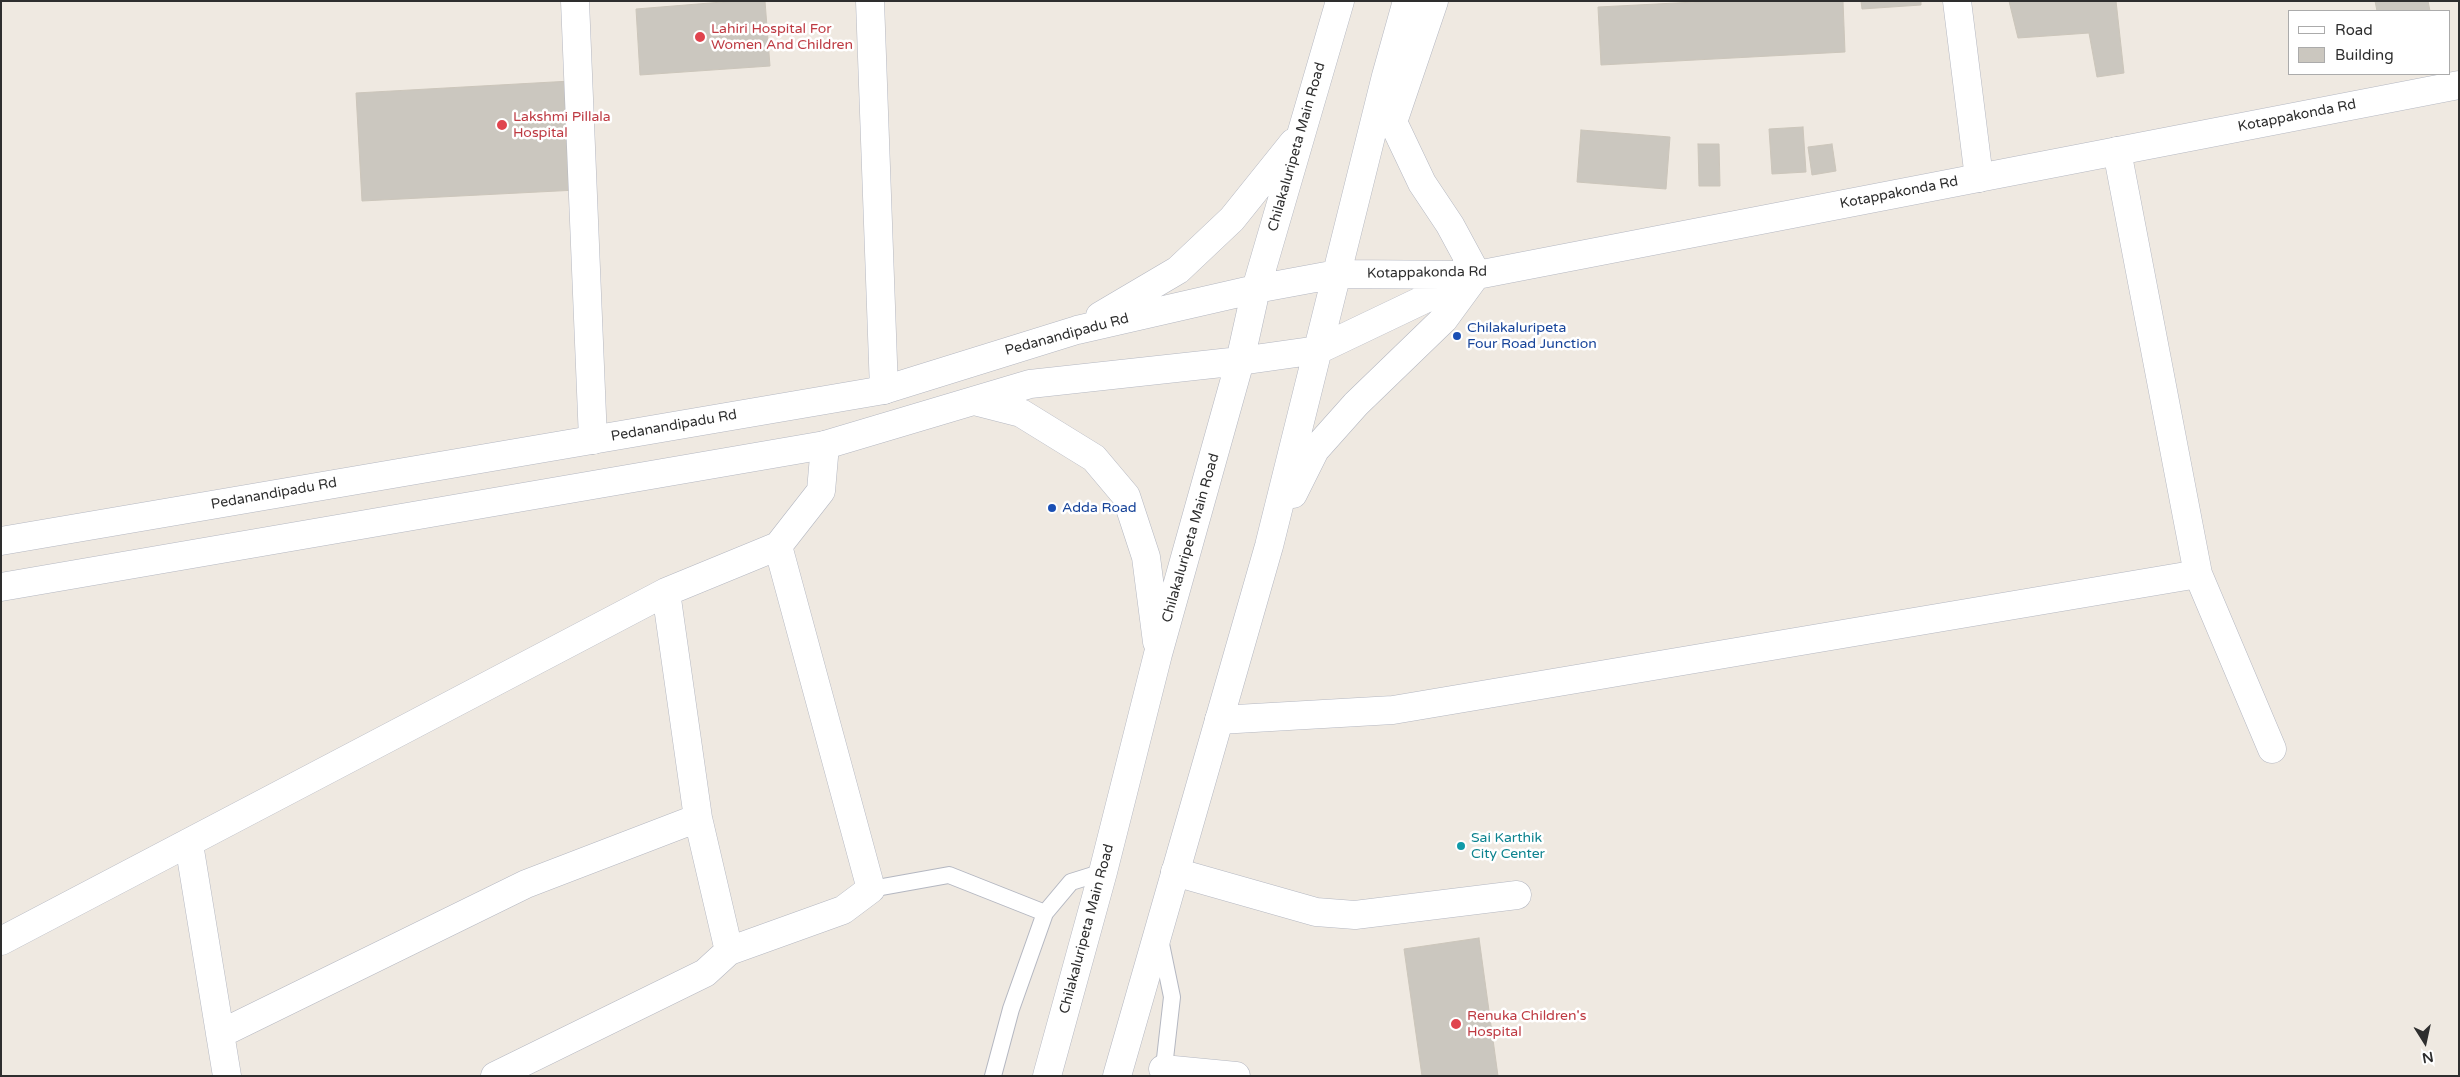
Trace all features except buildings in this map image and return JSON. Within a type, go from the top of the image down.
[{"type":"main road","points":[[575,1],[593,440]]},
{"type":"main road","points":[[870,1],[884,390]]},
{"type":"main road","name":"Chilakaluripeta Main Road","points":[[1047,1076],[1103,872],[1158,654],[1240,361],[1256,290],[1340,1]]},
{"type":"main road","points":[[1118,1076],[1269,546],[1386,76],[1407,1]]},
{"type":"main road","points":[[1393,122],[1434,1]]},
{"type":"main road","points":[[1957,1],[1979,178]]},
{"type":"main road","points":[[1386,76],[1393,122],[1422,183],[1450,225],[1477,275]]},
{"type":"main road","name":"Kotappakonda Rd","points":[[1337,274],[1477,275],[2459,85]]},
{"type":"main road","points":[[1077,330],[1178,270],[1232,219],[1300,134]]},
{"type":"main road","points":[[2117,151],[2198,574],[2272,749]]},
{"type":"main road","name":"Pedanandipadu Rd","points":[[1,541],[884,390],[1077,330],[1337,274]]},
{"type":"main road","points":[[1,588],[825,445],[1030,384],[1240,361],[1318,350],[1477,275]]},
{"type":"main road","points":[[1269,546],[1315,450],[1356,404],[1444,319],[1477,275]]},
{"type":"main road","points":[[973,401],[1021,413],[1094,458],[1126,496],[1146,557],[1158,654]]},
{"type":"main road","points":[[1,941],[666,592],[778,546],[821,491],[825,445]]},
{"type":"main road","points":[[495,1076],[705,973],[729,951],[843,910],[871,888],[778,546]]},
{"type":"main road","points":[[1219,720],[1393,710],[2198,574]]},
{"type":"main road","points":[[666,592],[698,818],[729,951]]},
{"type":"main road","points":[[220,1034],[526,884],[698,818]]},
{"type":"main road","points":[[189,844],[228,1076]]},
{"type":"main road","points":[[1173,881],[1316,912],[1355,915],[1517,895]]},
{"type":"main road","points":[[1163,1072],[1236,1076]]},
{"type":"lane","points":[[993,1076],[1011,1009],[1045,913],[1071,882],[1103,872]]},
{"type":"lane","points":[[871,888],[948,875],[1045,913]]},
{"type":"lane","points":[[1163,1072],[1172,997],[1159,935],[1173,881]]},
{"type":"place","name":"Lahiri Hospital For Women And Children","points":[[700,37]]},
{"type":"place","name":"Lakshmi Pillala Hospital","points":[[502,125]]},
{"type":"place","name":"Chilakaluripeta Four Road Junction","points":[[1457,336]]},
{"type":"place","name":"Adda Road","points":[[1052,508]]},
{"type":"place","name":"Sai Karthik City Center","points":[[1461,846]]},
{"type":"place","name":"Renuka Children's Hospital","points":[[1456,1024]]}]
